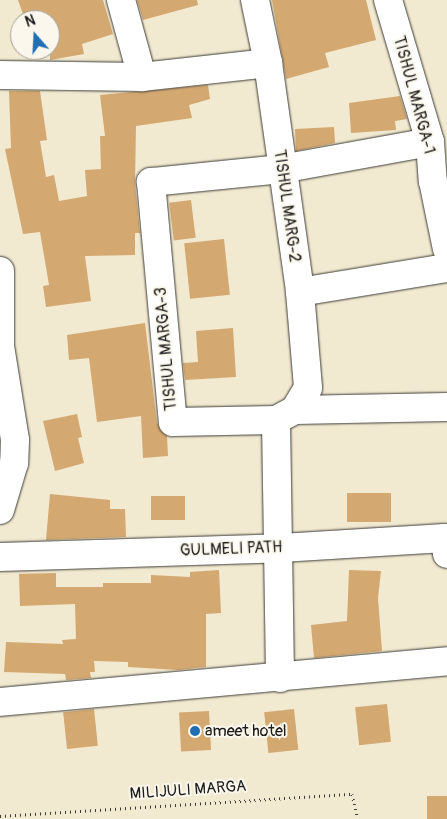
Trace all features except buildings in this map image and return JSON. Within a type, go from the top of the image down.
[{"type":"street","points":[[121,0],[142,77]]},
{"type":"street","name":"TISHUL MARG-2","points":[[256,0],[268,63],[300,292],[308,388],[286,415]]},
{"type":"street","name":"TISHUL MARGA-1","points":[[388,0],[440,180],[447,249]]},
{"type":"street","points":[[0,75],[142,77],[268,63]]},
{"type":"street","points":[[282,169],[430,142]]},
{"type":"street","name":"TISHUL MARGA-3","points":[[282,169],[151,182],[173,422],[286,415]]},
{"type":"street","points":[[300,292],[447,268]]},
{"type":"street","points":[[0,271],[0,346],[7,442],[14,463],[0,510]]},
{"type":"street","points":[[280,678],[281,548],[286,415],[447,407]]},
{"type":"street","name":"GULMELI PATH","points":[[0,557],[281,548],[445,538],[447,554]]},
{"type":"street","points":[[0,702],[280,678],[447,661]]},
{"type":"path","name":"MILIJULI MARGA","points":[[0,816],[352,794],[358,819]]},
{"type":"place","name":"ameet hotel","points":[[195,731]]}]
